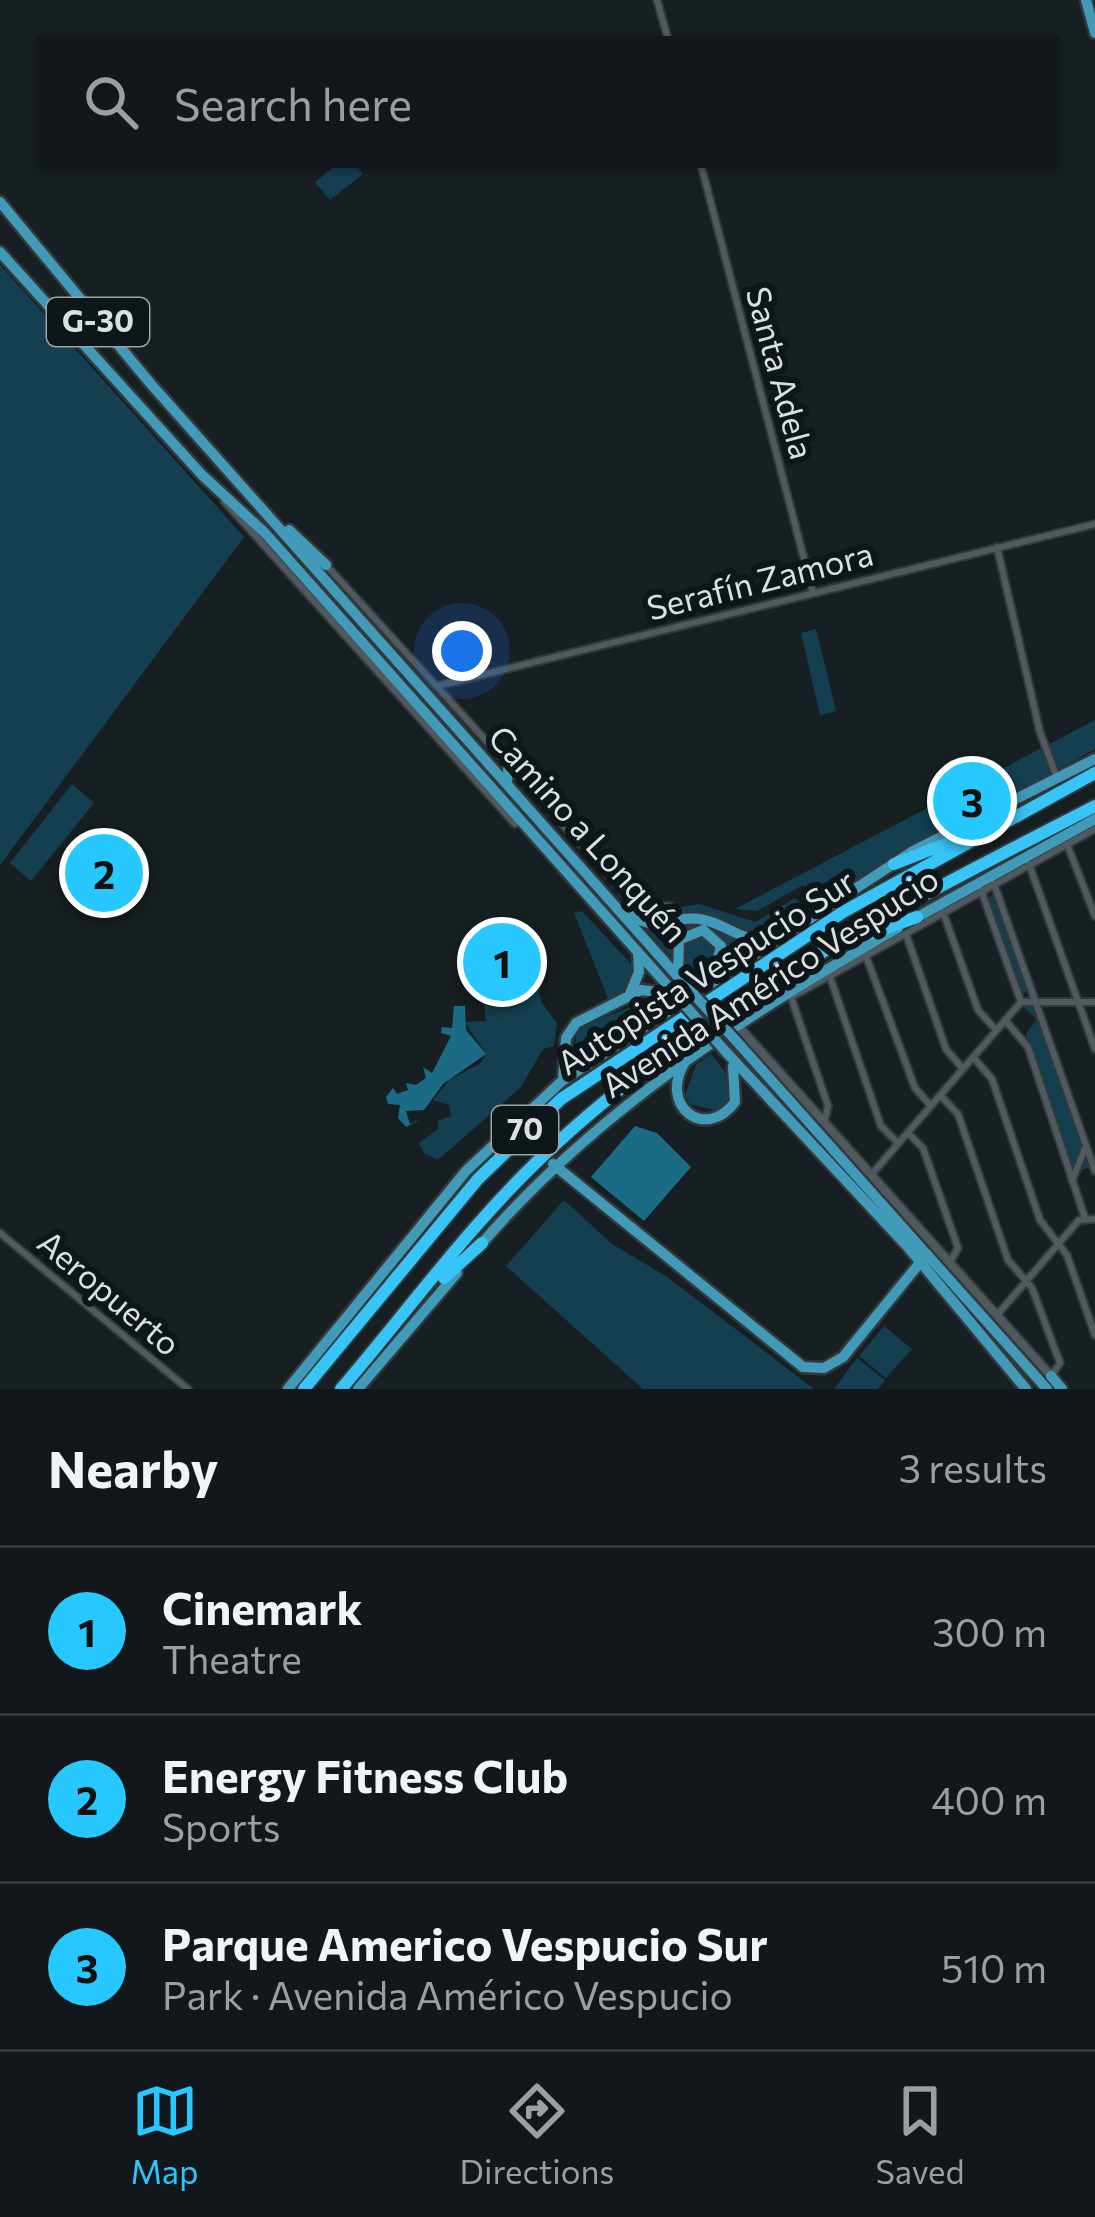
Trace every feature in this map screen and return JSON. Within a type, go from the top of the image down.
[{"type":"highway","name":"Autopista Vespucio Sur","points":[[304,1389],[487,1169],[561,1099],[805,935],[999,823],[1092,763]]},
{"type":"highway","name":"Autopista Vespucio Sur","points":[[341,1389],[502,1198],[586,1117],[665,1056],[832,948],[1095,806]]},
{"type":"highway","points":[[894,864],[999,823]]},
{"type":"highway","points":[[832,948],[916,917]]},
{"type":"highway","points":[[384,1339],[482,1244]]},
{"type":"main road","points":[[1086,0],[1095,33]]},
{"type":"main road","name":"Camino a Lonquén","points":[[0,202],[34,248],[269,516],[739,1044],[923,1258],[1026,1389]]},
{"type":"main road","name":"Camino a Lonquén","points":[[0,252],[202,475],[265,533],[726,1053],[923,1258],[1049,1383],[1062,1389]]},
{"type":"main road","points":[[269,516],[326,565]]},
{"type":"main road","points":[[507,783],[509,760]]},
{"type":"main road","name":"Avenida Américo Vespucio","points":[[288,1389],[466,1171],[562,1081],[777,936],[894,864],[1092,763]]},
{"type":"main road","name":"Avenida Américo Vespucio","points":[[358,1389],[553,1164],[687,1060],[916,917],[1095,819]]},
{"type":"main road","points":[[514,824],[563,868]]},
{"type":"main road","points":[[615,905],[654,926],[701,919],[745,939],[777,936]]},
{"type":"main road","points":[[684,984],[675,948],[681,936],[696,929],[712,934],[721,946],[711,980]]},
{"type":"main road","points":[[631,994],[638,976],[638,952]]},
{"type":"main road","points":[[562,1081],[565,1047],[575,1023],[613,1008],[631,994],[652,989],[676,996]]},
{"type":"main road","points":[[770,1006],[791,997]]},
{"type":"main road","points":[[565,1047],[575,1056],[592,1059]]},
{"type":"main road","points":[[687,1060],[677,1077],[677,1100],[692,1116],[709,1119],[728,1111],[737,1096],[737,1078],[726,1053]]},
{"type":"main road","points":[[553,1164],[803,1367],[824,1368],[843,1357],[923,1258]]},
{"type":"street","points":[[658,0],[667,36]]},
{"type":"street","name":"Santa Adela","points":[[701,168],[813,593]]},
{"type":"street","name":"Camino a Lonquén","points":[[202,475],[514,824]]},
{"type":"street","name":"Serafín Zamora","points":[[437,686],[1095,524]]},
{"type":"street","points":[[997,547],[1040,732],[1057,778]]},
{"type":"street","name":"Camino a Lonquén","points":[[326,565],[509,760],[626,894],[649,908],[671,906]]},
{"type":"street","name":"Avenida Américo Vespucio","points":[[791,997],[1095,829]]},
{"type":"street","points":[[1067,844],[1095,916]]},
{"type":"street","points":[[1029,864],[1095,1049]]},
{"type":"street","points":[[994,884],[1095,1171]]},
{"type":"street","points":[[981,890],[1021,1002]]},
{"type":"street","points":[[943,912],[978,1010],[996,1030]]},
{"type":"street","points":[[906,934],[946,1049],[963,1069]]},
{"type":"street","points":[[866,956],[915,1088],[931,1106]]},
{"type":"street","points":[[830,977],[880,1126],[898,1144]]},
{"type":"street","points":[[791,997],[828,1106],[824,1123]]},
{"type":"street","points":[[871,1175],[1021,1002],[1095,1002]]},
{"type":"street","points":[[997,1315],[1059,1244],[1090,1219],[1072,1181],[1028,1047],[1005,1020]]},
{"type":"street","points":[[738,1026],[997,1315],[1049,1383],[1060,1363],[1027,1281],[1009,1260],[958,1114],[940,1095]]},
{"type":"street","points":[[973,1057],[992,1079],[1041,1224],[1059,1244],[1095,1335]]},
{"type":"street","points":[[908,1133],[923,1148],[958,1248],[950,1262]]},
{"type":"street","points":[[1072,1181],[1086,1146]]},
{"type":"street","name":"Aeropuerto","points":[[0,1233],[188,1389]]},
{"type":"shaded area","points":[[332,168],[358,168],[363,174],[330,200],[315,182]]},
{"type":"shaded area","points":[[0,265],[244,537],[0,865]]},
{"type":"shaded area","points":[[816,629],[836,711],[820,715],[801,633]]},
{"type":"shaded area","points":[[1095,720],[1095,749],[816,903],[803,885],[757,911],[735,909]]},
{"type":"shaded area","points":[[72,784],[94,803],[31,881],[10,863]]},
{"type":"shaded area","points":[[600,874],[635,906],[651,912],[699,904],[756,922],[795,898],[804,908],[762,934],[733,929],[711,914],[645,918],[629,908]]},
{"type":"shaded area","points":[[993,895],[1028,991],[1020,994],[988,898]]},
{"type":"shaded area","points":[[582,911],[633,966],[629,989],[609,1001],[574,913]]},
{"type":"shaded area","points":[[689,922],[712,925],[749,946],[727,959],[720,937],[699,926],[677,934],[670,956],[644,927]]},
{"type":"shaded area","points":[[697,933],[715,945],[714,966],[693,980],[680,961],[682,942]]},
{"type":"shaded area","points":[[529,961],[542,1003],[557,1023],[554,1046],[543,1049],[521,1087],[438,1160],[424,1153],[419,1143],[438,1129],[438,1121],[451,1116],[449,1105],[433,1100],[450,1079],[480,1064],[486,1054],[465,1022],[486,1021],[484,1005],[509,1001],[504,978]]},
{"type":"shaded area","points":[[656,997],[664,1004],[592,1052],[575,1047],[577,1028]]},
{"type":"shaded area","points":[[1032,1003],[1091,1168],[1073,1171],[1027,1042],[1026,1034],[1037,1019],[1022,1006]]},
{"type":"shaded area","points":[[454,1006],[465,1006],[466,1030],[486,1054],[443,1084],[424,1110],[406,1111],[410,1124],[423,1118],[406,1127],[398,1118],[400,1105],[388,1104],[386,1097],[393,1088],[397,1094],[408,1090],[406,1083],[416,1085],[426,1078],[423,1067],[432,1073],[451,1036],[441,1033],[442,1027],[452,1028]]},
{"type":"shaded area","points":[[711,1054],[725,1072],[730,1098],[718,1111],[690,1104],[685,1095],[696,1065]]},
{"type":"shaded area","points":[[635,1126],[657,1133],[691,1167],[644,1221],[591,1177]]},
{"type":"shaded area","points":[[564,1200],[612,1244],[666,1276],[814,1389],[643,1389],[506,1266]]},
{"type":"shaded area","points":[[884,1326],[912,1349],[886,1378],[859,1356]]},
{"type":"shaded area","points":[[857,1358],[885,1380],[878,1389],[834,1389]]},
{"type":"place","name":"Parque Americo Vespucio Sur","points":[[972,801]]},
{"type":"place","name":"Energy Fitness Club","points":[[104,873]]},
{"type":"place","name":"Cinemark","points":[[502,962]]}]
